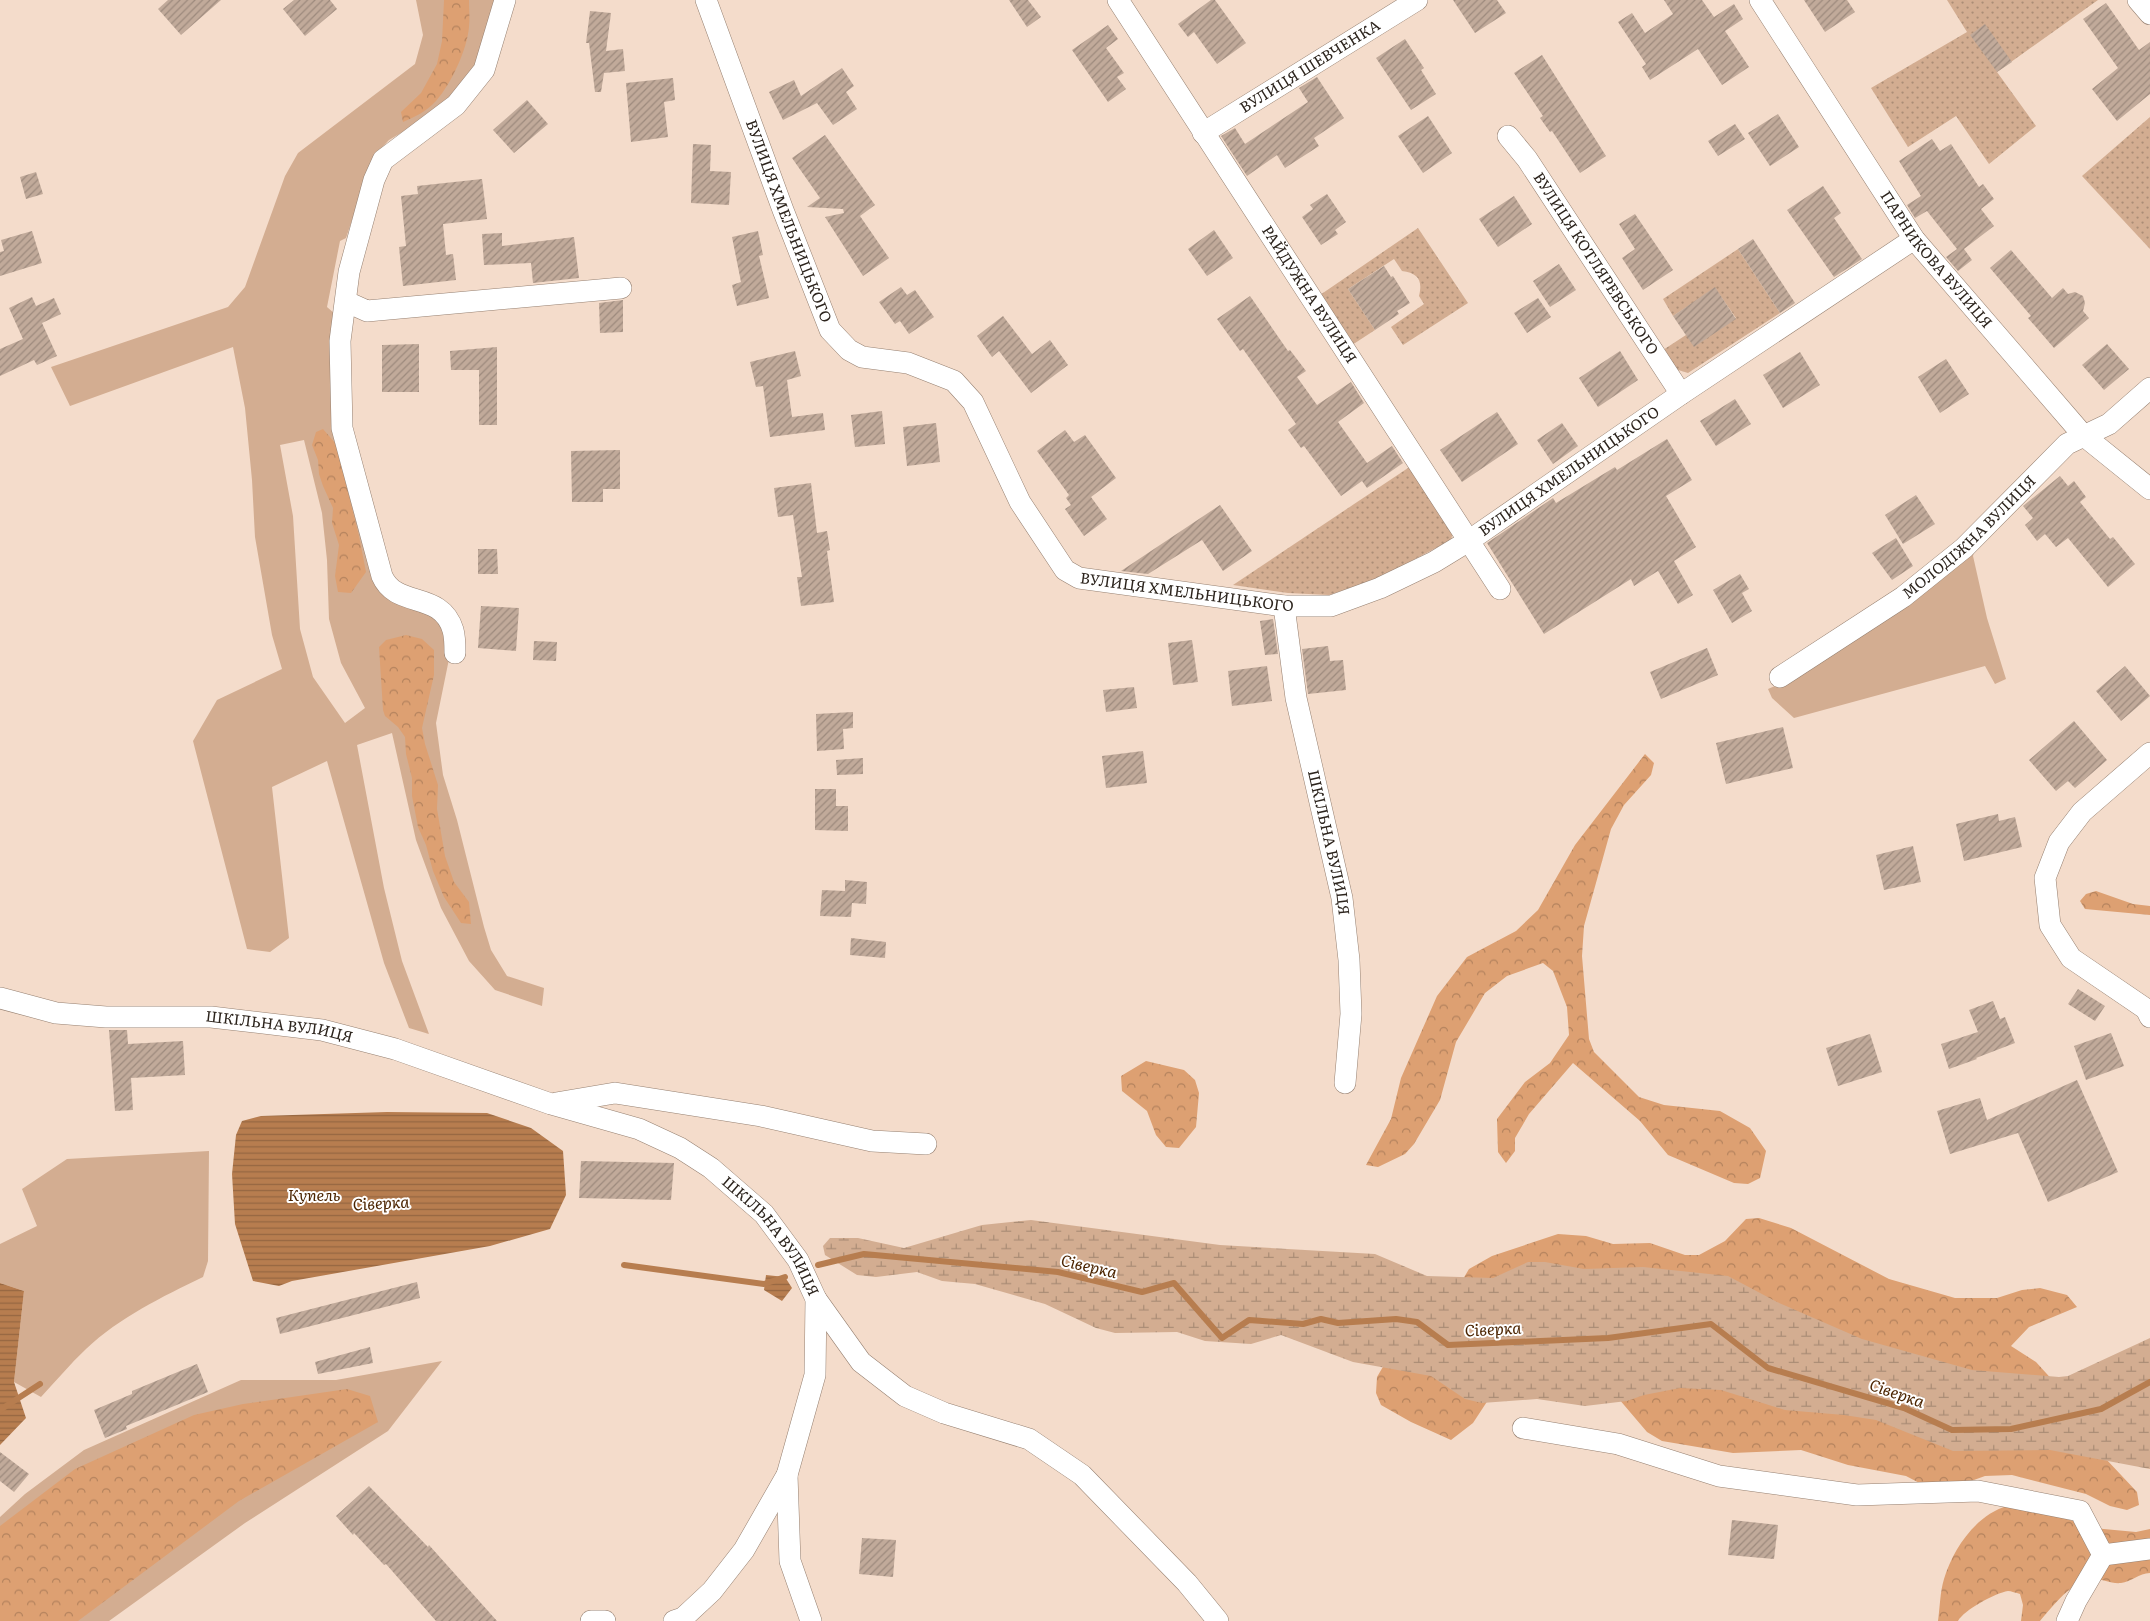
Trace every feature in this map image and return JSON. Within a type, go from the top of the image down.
[{"type":"street","points":[[456,654],[454,631],[447,616],[422,600],[394,593],[386,586],[382,576],[342,428],[340,341],[352,263],[374,180],[383,160],[456,105],[484,70],[505,0]]},
{"type":"street","name":"ВУЛИЦЯ ХМЕЛЬНИЦЬКОГО","points":[[706,0],[783,210],[830,330],[849,350],[862,357],[908,363],[954,381],[973,402],[1020,502],[1065,570],[1079,578],[1284,606],[1331,606],[1380,588],[1434,562],[1470,540],[1681,394],[1914,239]]},
{"type":"street","name":"РАЙДУЖНА ВУЛИЦЯ","points":[[1118,0],[1500,588]]},
{"type":"street","name":"ВУЛИЦЯ ШЕВЧЕНКА","points":[[1203,133],[1417,0]]},
{"type":"street","name":"ПАРНИКОВА ВУЛИЦЯ","points":[[1760,0],[1914,239],[2083,435],[2150,488]]},
{"type":"street","points":[[2138,0],[2150,14]]},
{"type":"street","name":"ВУЛИЦЯ КОТЛЯРЕВСЬКОГО","points":[[1508,136],[1527,159],[1681,394]]},
{"type":"street","points":[[347,302],[367,311],[621,288]]},
{"type":"street","name":"МОЛОДІЖНА ВУЛИЦЯ","points":[[1780,677],[1903,598],[1964,548],[2067,444],[2109,424],[2150,388]]},
{"type":"street","name":"ШКІЛЬНА ВУЛИЦЯ","points":[[1284,606],[1296,698],[1342,898],[1349,960],[1351,1014],[1345,1083]]},
{"type":"street","points":[[2150,753],[2082,812],[2059,842],[2045,878],[2050,925],[2071,958],[2146,1009],[2150,1017]]},
{"type":"street","name":"ШКІЛЬНА ВУЛИЦЯ","points":[[0,998],[56,1013],[106,1017],[211,1017],[322,1030],[395,1049],[551,1104],[639,1130],[680,1148],[711,1168],[764,1214],[798,1260],[816,1299],[815,1374],[787,1475],[744,1550],[712,1591],[684,1618],[674,1621]]},
{"type":"street","name":"ШКІЛЬНА ВУЛИЦЯ","points":[[551,1104],[615,1094],[761,1116],[872,1141],[926,1144]]},
{"type":"street","points":[[816,1299],[861,1362],[905,1396],[944,1413],[1029,1439],[1082,1475],[1187,1583],[1218,1621]]},
{"type":"street","points":[[1523,1428],[1618,1444],[1719,1476],[1857,1495],[1978,1492],[2080,1511],[2103,1554]]},
{"type":"street","points":[[787,1475],[790,1561],[811,1621]]},
{"type":"street","points":[[2103,1554],[2150,1549]]},
{"type":"street","points":[[2067,1621],[2076,1601],[2103,1554]]},
{"type":"street","points":[[591,1621],[605,1621]]},
{"type":"green space","points":[[416,0],[495,0],[475,65],[449,98],[416,124],[389,140],[373,157],[346,238],[340,241],[327,307],[335,314],[336,429],[377,578],[441,620],[449,659],[436,723],[443,775],[457,820],[491,950],[507,976],[544,988],[542,1006],[495,990],[469,961],[441,908],[416,840],[392,733],[357,745],[384,888],[402,961],[429,1034],[409,1028],[384,963],[327,761],[272,787],[289,938],[270,952],[247,949],[193,741],[217,700],[282,669],[272,635],[255,537],[245,408],[233,347],[70,406],[51,367],[228,307],[245,287],[285,176],[298,153],[415,64],[423,35]],"holes":[[[304,440],[322,513],[327,560],[329,619],[341,663],[365,708],[345,723],[313,677],[300,629],[293,516],[280,445]]]},
{"type":"green space","points":[[444,0],[469,0],[468,36],[462,56],[453,76],[436,101],[429,108],[403,122],[401,112],[421,93],[437,64],[442,41]]},
{"type":"green space","points":[[1947,0],[2098,0],[1997,72],[2036,126],[1989,164],[1956,116],[1908,147],[1871,88],[1967,32]]},
{"type":"green space","points":[[2150,117],[2150,249],[2082,176]]},
{"type":"green space","points":[[1418,228],[1468,303],[1403,345],[1391,327],[1424,304],[1419,296],[1420,282],[1418,278],[1402,271],[1394,259],[1348,289],[1375,330],[1352,345],[1320,295]]},
{"type":"green space","points":[[1738,249],[1780,313],[1688,373],[1675,369],[1663,350],[1686,335],[1736,318],[1715,288],[1673,316],[1663,299]]},
{"type":"green space","points":[[323,429],[336,444],[366,572],[351,593],[338,592],[335,576],[339,545],[332,523],[333,508],[319,474],[318,460],[312,445],[316,432]]},
{"type":"green space","points":[[1411,466],[1453,532],[1451,540],[1377,579],[1329,595],[1288,593],[1233,585]]},
{"type":"green space","points":[[1977,540],[1973,556],[1987,618],[2006,679],[1995,684],[1985,666],[1794,718],[1772,698],[1768,689],[1784,682]]},
{"type":"green space","points":[[406,635],[422,639],[434,650],[434,675],[422,728],[438,785],[437,809],[445,856],[454,882],[469,902],[471,924],[461,923],[444,897],[433,871],[426,845],[418,827],[412,796],[412,778],[406,754],[405,737],[398,727],[385,716],[383,710],[379,647],[386,640]]},
{"type":"green space","points":[[1645,754],[1654,763],[1651,775],[1624,805],[1611,829],[1584,926],[1582,956],[1589,1039],[1594,1052],[1639,1097],[1664,1105],[1720,1111],[1750,1128],[1766,1151],[1760,1178],[1748,1184],[1734,1183],[1668,1155],[1640,1121],[1573,1063],[1529,1114],[1515,1138],[1515,1151],[1506,1163],[1498,1152],[1497,1119],[1525,1082],[1550,1063],[1569,1035],[1567,1007],[1553,971],[1543,963],[1507,976],[1485,993],[1456,1042],[1440,1100],[1414,1144],[1405,1154],[1378,1167],[1366,1165],[1391,1119],[1401,1078],[1437,996],[1467,957],[1516,931],[1538,910],[1575,845]]},
{"type":"green space","points":[[2096,891],[2133,904],[2150,906],[2150,915],[2085,909],[2080,901],[2086,894]]},
{"type":"green space","points":[[1146,1061],[1184,1070],[1195,1080],[1199,1093],[1196,1127],[1179,1148],[1166,1147],[1156,1135],[1147,1111],[1122,1091],[1121,1076]]},
{"type":"green space","points":[[209,1151],[208,1261],[203,1277],[157,1300],[113,1327],[80,1355],[41,1397],[14,1382],[24,1291],[0,1283],[0,1244],[37,1226],[22,1189],[67,1159]]},
{"type":"green space","points":[[1759,1218],[1791,1228],[1889,1279],[1955,1298],[1997,1298],[2022,1290],[2040,1288],[2067,1295],[2077,1307],[2029,1327],[2011,1346],[2036,1362],[2056,1384],[2090,1442],[2137,1492],[2139,1505],[2127,1510],[2110,1506],[2086,1494],[2012,1475],[1985,1476],[1960,1485],[1929,1488],[1906,1476],[1848,1465],[1801,1450],[1733,1453],[1662,1441],[1647,1432],[1607,1385],[1494,1391],[1473,1423],[1451,1440],[1411,1422],[1381,1405],[1376,1393],[1377,1377],[1384,1365],[1438,1321],[1469,1269],[1492,1256],[1558,1234],[1586,1236],[1613,1244],[1650,1243],[1685,1255],[1699,1255],[1725,1241],[1746,1219]]},
{"type":"green space","points":[[1031,1220],[1220,1245],[1375,1254],[1427,1276],[1493,1278],[1528,1262],[1545,1262],[1584,1269],[1643,1267],[1728,1276],[1777,1302],[1862,1339],[1972,1370],[2059,1377],[2068,1376],[2150,1338],[2150,1469],[2050,1450],[1953,1451],[1876,1420],[1785,1410],[1721,1390],[1680,1388],[1644,1395],[1627,1401],[1585,1406],[1537,1399],[1482,1403],[1465,1399],[1431,1376],[1353,1362],[1281,1335],[1251,1344],[1205,1341],[1177,1332],[1115,1333],[1096,1328],[1045,1304],[975,1284],[942,1281],[917,1272],[876,1277],[857,1275],[825,1255],[823,1246],[830,1238],[858,1238],[904,1248],[982,1225]]},
{"type":"green space","points":[[442,1361],[388,1431],[245,1523],[109,1621],[0,1621],[0,1517],[25,1494],[84,1450],[241,1380],[336,1380]]},
{"type":"green space","points":[[347,1389],[370,1396],[378,1422],[239,1501],[78,1621],[0,1621],[0,1526],[75,1469],[194,1415],[243,1404]]},
{"type":"green space","points":[[2007,1506],[2061,1517],[2093,1528],[2136,1532],[2150,1529],[2150,1573],[2142,1574],[2121,1583],[2094,1579],[2079,1583],[2064,1594],[2040,1621],[2021,1621],[2023,1605],[2020,1594],[2008,1591],[1980,1603],[1958,1621],[1938,1621],[1944,1579],[1953,1556],[1976,1525],[1996,1510]]},
{"type":"water","name":"Купель","points":[[387,1112],[487,1113],[531,1128],[563,1151],[566,1195],[550,1229],[490,1246],[292,1281],[279,1286],[253,1281],[235,1224],[232,1174],[236,1135],[242,1121],[261,1116]]},
{"type":"water","points":[[766,1275],[785,1277],[792,1288],[782,1301],[764,1290]]},
{"type":"water","points":[[0,1283],[24,1291],[14,1382],[26,1418],[0,1445]]},
{"type":"building","points":[[168,0],[221,0],[181,35],[158,9]]},
{"type":"building","points":[[294,0],[330,0],[337,9],[305,36],[283,9]]},
{"type":"building","points":[[1009,0],[1028,0],[1041,17],[1027,27]]},
{"type":"building","points":[[1211,0],[1215,0],[1246,43],[1217,64],[1194,32],[1188,37],[1178,24]]},
{"type":"building","points":[[1453,0],[1497,0],[1506,13],[1475,33]]},
{"type":"building","points":[[1664,0],[1702,0],[1714,17],[1734,4],[1743,19],[1725,31],[1749,67],[1722,85],[1698,49],[1650,80],[1642,67],[1646,64],[1618,22],[1632,13],[1645,33],[1673,14]]},
{"type":"building","points":[[1804,0],[1847,0],[1855,12],[1825,32]]},
{"type":"building","points":[[2106,3],[2139,50],[2150,42],[2150,94],[2117,121],[2092,89],[2118,68],[2083,19]]},
{"type":"building","points":[[590,11],[611,13],[606,51],[623,49],[625,71],[604,73],[601,92],[595,92],[589,43],[586,43]]},
{"type":"building","points":[[1985,24],[2012,62],[1997,72],[1970,35]]},
{"type":"building","points":[[1108,25],[1118,39],[1106,48],[1124,73],[1117,77],[1126,89],[1108,102],[1072,50]]},
{"type":"building","points":[[1405,39],[1424,68],[1421,70],[1436,94],[1411,110],[1376,58]]},
{"type":"building","points":[[1542,55],[1606,156],[1580,173],[1552,131],[1550,132],[1540,118],[1543,116],[1514,73]]},
{"type":"building","points":[[842,68],[854,86],[846,92],[857,109],[833,125],[817,103],[783,120],[769,92],[794,80],[801,96]]},
{"type":"building","points":[[1317,77],[1344,118],[1314,138],[1319,146],[1285,168],[1277,155],[1247,176],[1221,136],[1235,128],[1245,144],[1308,102],[1299,88]]},
{"type":"building","points":[[673,78],[675,100],[664,102],[668,137],[631,142],[626,83]]},
{"type":"building","points":[[527,100],[548,124],[514,153],[493,130]]},
{"type":"building","points":[[1778,114],[1799,147],[1770,166],[1748,133]]},
{"type":"building","points":[[1428,116],[1452,153],[1423,173],[1398,136]]},
{"type":"building","points":[[1735,124],[1745,139],[1718,156],[1708,141]]},
{"type":"building","points":[[825,135],[875,205],[860,216],[889,258],[863,276],[825,217],[844,213],[843,209],[807,207],[820,198],[792,158]]},
{"type":"building","points":[[1932,139],[1940,151],[1951,144],[1979,187],[1983,184],[1994,199],[1981,209],[1994,226],[1964,249],[1972,260],[1958,271],[1946,257],[1957,249],[1927,211],[1915,218],[1907,205],[1921,196],[1899,161]]},
{"type":"building","points":[[693,144],[711,145],[710,171],[731,172],[729,205],[691,203]]},
{"type":"building","points":[[36,172],[43,194],[26,199],[20,177]]},
{"type":"building","points":[[482,179],[487,219],[443,224],[446,255],[453,254],[456,280],[403,286],[399,247],[406,246],[401,196],[418,194],[417,186]]},
{"type":"building","points":[[1823,186],[1841,213],[1834,218],[1862,259],[1834,277],[1787,210]]},
{"type":"building","points":[[1327,194],[1346,222],[1335,230],[1338,234],[1321,245],[1302,217],[1313,209],[1310,205]]},
{"type":"building","points":[[1514,196],[1532,224],[1498,247],[1479,219]]},
{"type":"building","points":[[1635,214],[1673,270],[1643,290],[1622,258],[1635,249],[1619,224]]},
{"type":"building","points":[[1214,230],[1233,258],[1207,276],[1188,249]]},
{"type":"building","points":[[32,231],[42,263],[0,276],[0,252],[4,251],[1,240]]},
{"type":"building","points":[[758,231],[763,255],[759,256],[769,298],[737,306],[732,285],[741,282],[732,237]]},
{"type":"building","points":[[502,233],[502,246],[574,237],[579,278],[533,283],[531,263],[484,265],[482,234]]},
{"type":"building","points":[[1753,239],[1795,303],[1780,313],[1738,249]]},
{"type":"building","points":[[2011,250],[2052,298],[2063,288],[2068,294],[2075,292],[2083,296],[2085,303],[2083,311],[2089,318],[2054,348],[2028,318],[2031,316],[1990,268]]},
{"type":"building","points":[[1559,264],[1576,290],[1550,307],[1533,281]]},
{"type":"building","points":[[1384,266],[1391,277],[1393,276],[1410,303],[1397,311],[1399,314],[1375,330],[1348,289]]},
{"type":"building","points":[[901,287],[907,295],[915,290],[934,317],[909,334],[900,321],[895,324],[879,302]]},
{"type":"building","points":[[1715,287],[1736,319],[1694,347],[1673,316]]},
{"type":"building","points":[[1250,296],[1288,351],[1290,350],[1306,371],[1297,377],[1317,405],[1351,382],[1364,403],[1338,422],[1367,463],[1392,446],[1403,463],[1367,488],[1362,481],[1341,496],[1304,446],[1301,448],[1288,430],[1296,424],[1243,349],[1240,351],[1217,319]]},
{"type":"building","points":[[32,297],[36,306],[54,298],[61,314],[42,323],[57,356],[37,365],[34,360],[0,376],[0,349],[23,339],[9,308]]},
{"type":"building","points":[[1538,298],[1551,317],[1527,333],[1514,313]]},
{"type":"building","points":[[623,300],[623,332],[600,333],[599,303]]},
{"type":"building","points":[[1003,316],[1032,354],[1050,340],[1068,365],[1031,393],[999,351],[992,357],[977,336]]},
{"type":"building","points":[[419,344],[419,392],[382,392],[382,345]]},
{"type":"building","points":[[2107,344],[2129,369],[2104,390],[2082,365]]},
{"type":"building","points":[[497,347],[497,425],[479,425],[479,370],[451,370],[450,351]]},
{"type":"building","points":[[795,351],[801,376],[787,380],[792,417],[823,413],[825,430],[770,437],[763,386],[756,387],[750,362]]},
{"type":"building","points":[[1620,351],[1638,380],[1598,407],[1579,378]]},
{"type":"building","points":[[1800,352],[1820,385],[1783,408],[1763,375]]},
{"type":"building","points":[[1946,359],[1969,394],[1940,413],[1918,377]]},
{"type":"building","points":[[1735,399],[1751,424],[1716,446],[1700,421]]},
{"type":"building","points":[[882,411],[885,444],[855,447],[851,415]]},
{"type":"building","points":[[1497,412],[1518,444],[1462,482],[1440,450]]},
{"type":"building","points":[[936,423],[940,462],[907,466],[903,427]]},
{"type":"building","points":[[1562,423],[1578,446],[1553,464],[1537,440]]},
{"type":"building","points":[[1065,430],[1074,442],[1085,435],[1116,478],[1091,497],[1107,519],[1084,536],[1065,509],[1071,505],[1066,498],[1069,495],[1037,451]]},
{"type":"building","points":[[1667,439],[1692,480],[1666,496],[1696,547],[1674,561],[1693,595],[1678,604],[1658,571],[1634,586],[1631,579],[1544,634],[1487,543],[1553,498],[1556,503],[1615,467],[1617,470]]},
{"type":"building","points":[[620,450],[620,489],[603,489],[603,502],[572,502],[571,451]]},
{"type":"building","points":[[2060,476],[2068,486],[2074,481],[2086,497],[2080,502],[2110,539],[2113,537],[2135,564],[2108,587],[2068,538],[2056,547],[2045,534],[2037,541],[2025,525],[2033,518],[2023,506]]},
{"type":"building","points":[[811,483],[817,533],[827,531],[830,550],[827,551],[834,602],[801,606],[797,577],[802,577],[793,515],[778,517],[774,488]]},
{"type":"building","points":[[1916,495],[1935,524],[1903,544],[1885,515]]},
{"type":"building","points":[[1220,505],[1252,551],[1223,571],[1202,540],[1148,574],[1121,571]]},
{"type":"building","points":[[1896,538],[1913,566],[1892,580],[1872,553]]},
{"type":"building","points":[[478,549],[497,549],[498,574],[478,574]]},
{"type":"building","points":[[1740,574],[1749,589],[1742,593],[1752,611],[1732,623],[1713,590]]},
{"type":"building","points":[[481,606],[519,608],[516,651],[478,648]]},
{"type":"building","points":[[1273,619],[1278,654],[1265,655],[1260,621]]},
{"type":"building","points":[[1192,640],[1198,682],[1173,685],[1168,643]]},
{"type":"building","points":[[534,641],[557,642],[556,661],[533,660]]},
{"type":"building","points":[[1328,646],[1330,661],[1343,660],[1346,690],[1308,694],[1302,649]]},
{"type":"building","points":[[1707,648],[1718,675],[1661,699],[1650,672]]},
{"type":"building","points":[[1267,666],[1272,701],[1232,706],[1228,671]]},
{"type":"building","points":[[2125,666],[2150,696],[2121,721],[2096,691]]},
{"type":"building","points":[[1134,687],[1137,708],[1106,712],[1103,690]]},
{"type":"building","points":[[853,712],[853,728],[843,729],[844,749],[817,751],[816,714]]},
{"type":"building","points":[[2074,721],[2107,760],[2075,788],[2068,781],[2056,791],[2029,760]]},
{"type":"building","points":[[1783,727],[1793,768],[1726,784],[1716,743]]},
{"type":"building","points":[[1143,751],[1147,783],[1106,788],[1102,756]]},
{"type":"building","points":[[863,758],[863,774],[837,775],[836,760]]},
{"type":"building","points":[[815,789],[836,789],[836,806],[848,806],[848,831],[815,830]]},
{"type":"building","points":[[1998,814],[1999,821],[2015,817],[2022,847],[1964,861],[1956,824]]},
{"type":"building","points":[[1913,846],[1921,882],[1884,890],[1876,855]]},
{"type":"building","points":[[845,880],[867,882],[866,904],[852,903],[851,917],[820,916],[822,890],[845,891]]},
{"type":"building","points":[[851,938],[886,942],[885,958],[850,955]]},
{"type":"building","points":[[2078,989],[2105,1006],[2095,1021],[2068,1004]]},
{"type":"building","points":[[1993,1001],[2000,1019],[2005,1017],[2015,1043],[1949,1069],[1941,1044],[1978,1032],[1969,1010]]},
{"type":"building","points":[[109,1030],[127,1030],[128,1044],[183,1041],[185,1075],[131,1078],[133,1110],[115,1111]]},
{"type":"building","points":[[2111,1033],[2124,1066],[2086,1080],[2074,1046]]},
{"type":"building","points":[[1870,1034],[1882,1072],[1838,1086],[1826,1048]]},
{"type":"building","points":[[2077,1080],[2118,1172],[2048,1202],[2018,1133],[1950,1154],[1937,1111],[1980,1098],[1987,1120]]},
{"type":"building","points":[[581,1161],[674,1163],[671,1200],[579,1198]]},
{"type":"building","points":[[417,1282],[420,1298],[280,1334],[276,1318]]},
{"type":"building","points":[[370,1347],[373,1363],[318,1374],[315,1362]]},
{"type":"building","points":[[197,1364],[208,1392],[126,1426],[127,1429],[105,1438],[94,1410],[132,1394],[132,1391]]},
{"type":"building","points":[[0,1452],[29,1474],[14,1492],[0,1481]]},
{"type":"building","points":[[369,1486],[428,1547],[429,1545],[497,1621],[436,1621],[386,1564],[384,1565],[354,1533],[353,1535],[336,1516]]},
{"type":"building","points":[[1732,1520],[1778,1525],[1774,1559],[1728,1555]]},
{"type":"building","points":[[862,1538],[896,1540],[893,1577],[859,1574]]},
{"type":"waterway","name":"Сіверка","points":[[818,1265],[864,1254],[1058,1272],[1142,1292],[1174,1283],[1222,1338],[1249,1320],[1303,1324],[1321,1319],[1338,1323],[1396,1319],[1417,1322],[1448,1345],[1608,1338],[1711,1324],[1768,1368],[1904,1408],[1952,1430],[2011,1429],[2101,1409],[2150,1382]]},
{"type":"waterway","name":"Сіверка","points":[[624,1265],[764,1284],[785,1277]]},
{"type":"waterway","name":"Сіверка","points":[[0,1410],[40,1384]]}]
